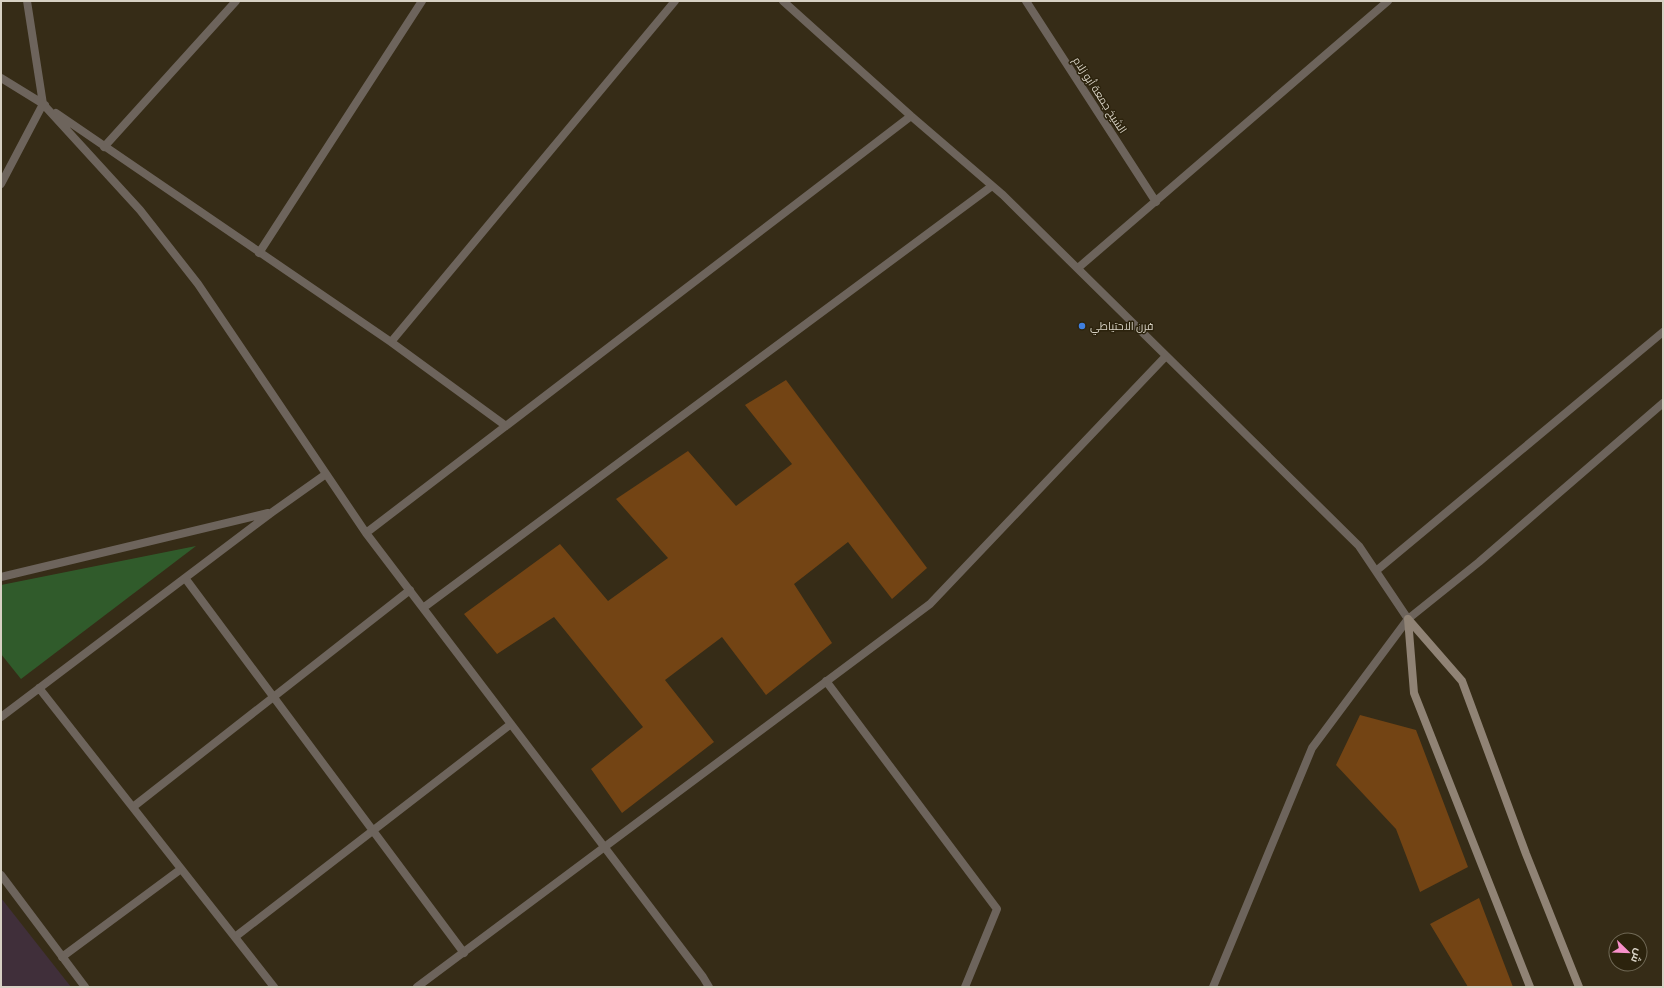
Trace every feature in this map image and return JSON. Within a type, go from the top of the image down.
[{"type":"street","points":[[27,1],[43,104],[140,210],[198,284],[366,533],[703,977],[709,987]]},
{"type":"street","points":[[104,147],[236,1]]},
{"type":"street","points":[[259,253],[422,1]]},
{"type":"street","points":[[391,342],[675,1]]},
{"type":"street","points":[[783,1],[992,186],[1078,268],[1359,546],[1408,619],[1462,681],[1526,854],[1579,987]]},
{"type":"street","points":[[1078,268],[1388,1]]},
{"type":"street","name":"الشيخ جمعة أبو زلام","points":[[1029,2],[1156,202]]},
{"type":"street","points":[[1,78],[43,104],[391,342],[506,426]]},
{"type":"street","points":[[1,184],[43,104]]},
{"type":"street","points":[[366,533],[912,116]]},
{"type":"street","points":[[423,608],[992,186]]},
{"type":"street","points":[[1376,571],[1663,332]]},
{"type":"street","points":[[417,987],[930,604],[1166,356]]},
{"type":"street","points":[[1214,987],[1312,748],[1408,619],[1479,562],[1663,403]]},
{"type":"street","points":[[1,717],[271,513],[326,474]]},
{"type":"street","points":[[1,577],[271,513]]},
{"type":"street","points":[[185,578],[464,953]]},
{"type":"street","points":[[132,807],[410,590]]},
{"type":"street","points":[[1408,619],[1414,693],[1530,987]]},
{"type":"street","points":[[826,681],[997,909],[965,987]]},
{"type":"street","points":[[39,688],[274,987]]},
{"type":"street","points":[[235,937],[511,724]]},
{"type":"street","points":[[62,957],[181,869]]},
{"type":"street","points":[[1,875],[85,987]]},
{"type":"shaded area","points":[[1,898],[71,987],[1,987]]},
{"type":"green space","points":[[196,546],[21,679],[1,654],[1,585]]},
{"type":"building","points":[[786,380],[927,568],[892,599],[848,542],[794,584],[832,643],[766,695],[722,637],[665,680],[714,742],[622,813],[591,769],[643,727],[554,617],[497,654],[464,614],[560,544],[608,601],[668,558],[616,499],[688,451],[736,506],[792,464],[745,405]]},
{"type":"building","points":[[1360,715],[1416,730],[1468,867],[1420,892],[1396,829],[1336,765]]},
{"type":"building","points":[[1479,898],[1513,987],[1468,987],[1430,924]]},
{"type":"place","name":"فرن الاحتياطي","points":[[1082,326]]}]
